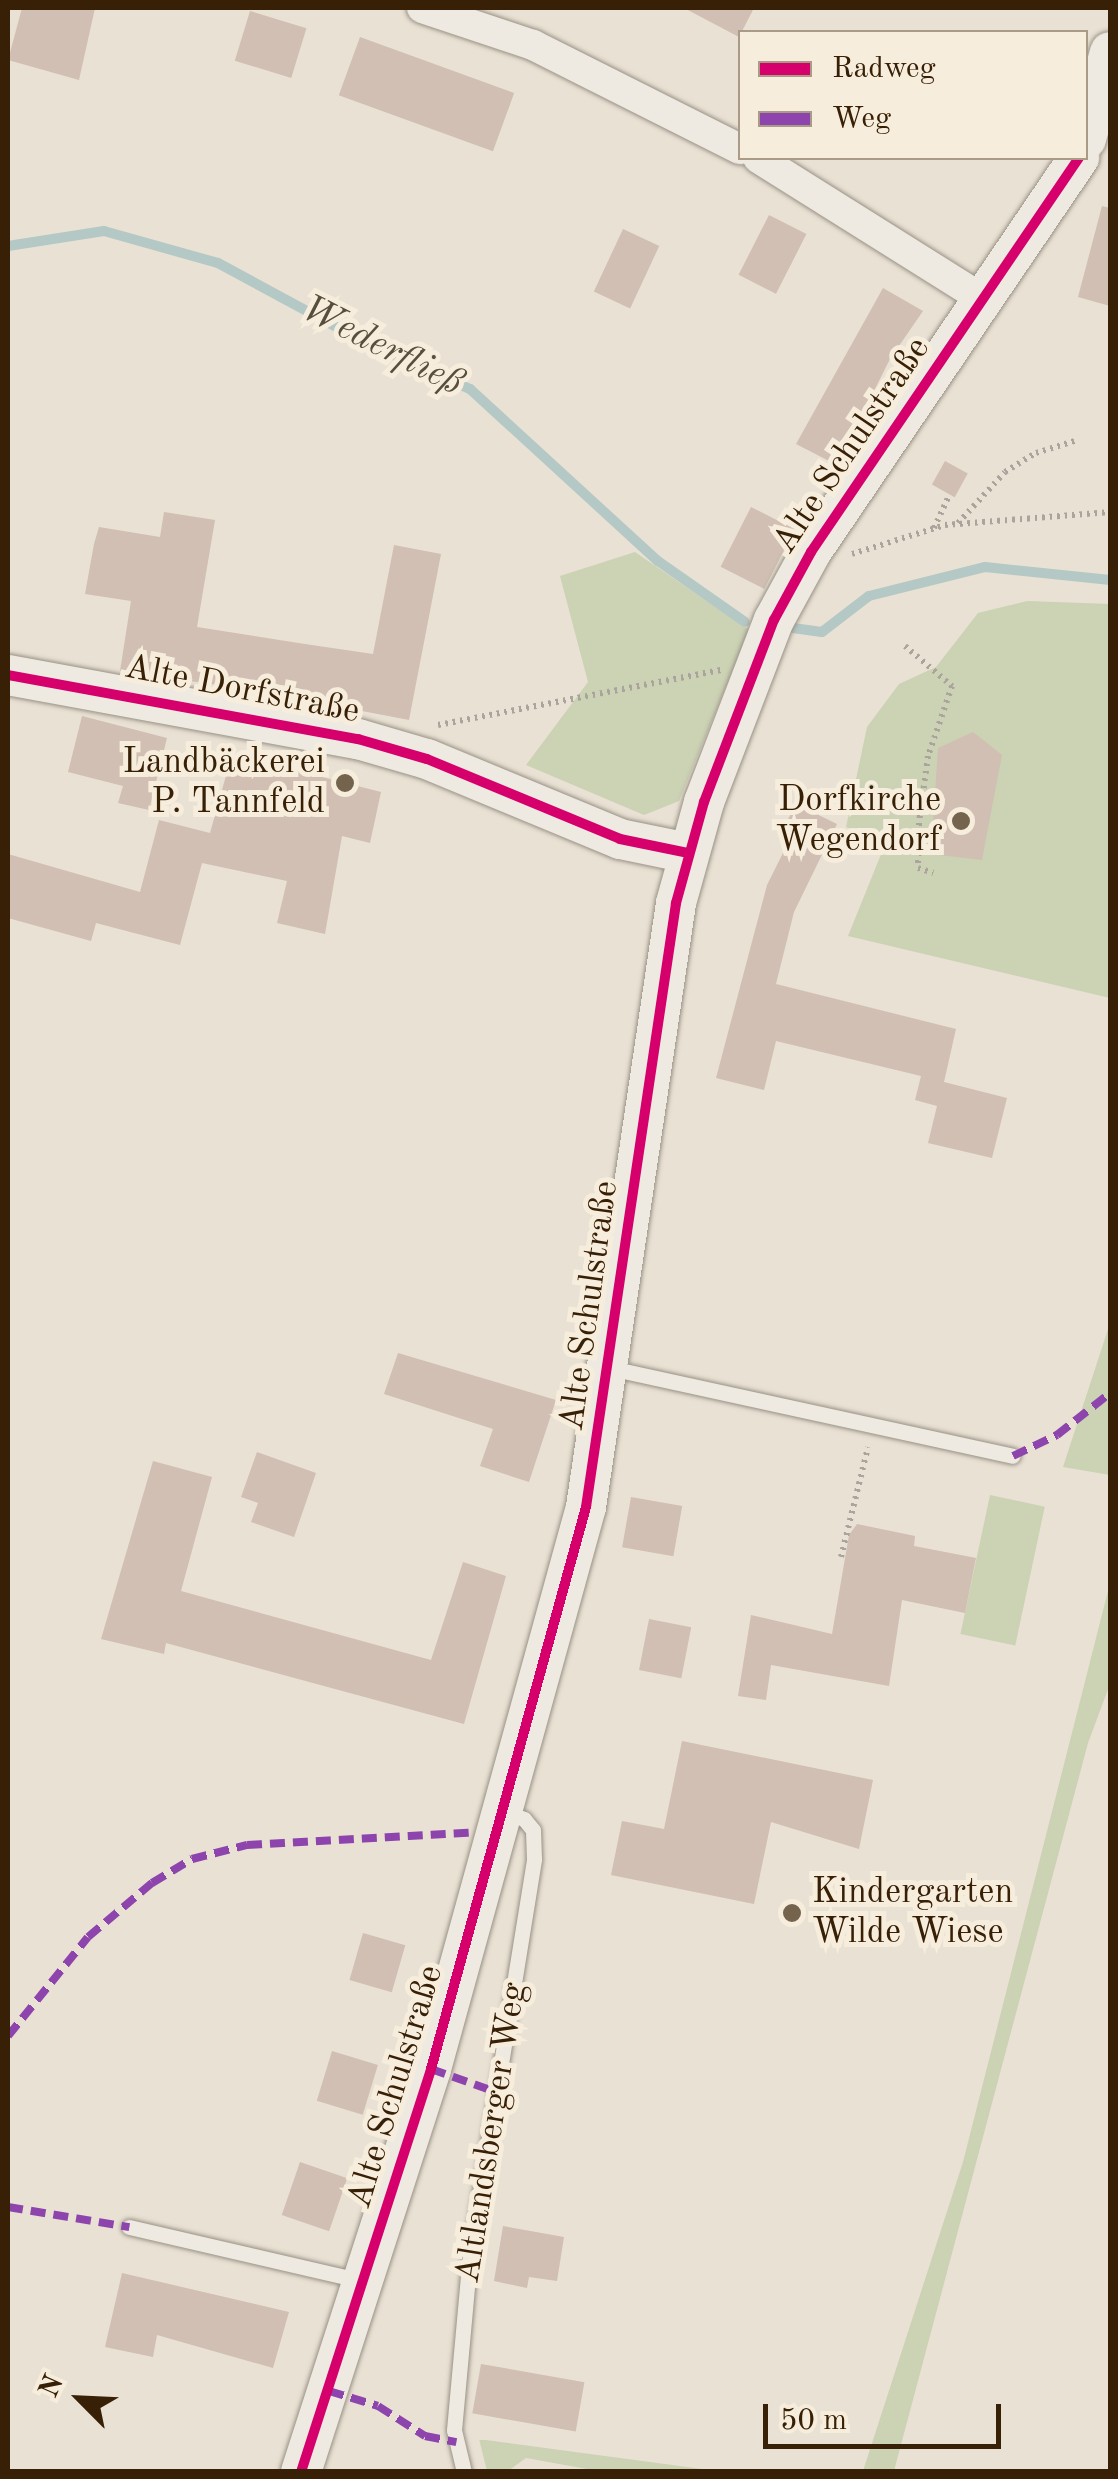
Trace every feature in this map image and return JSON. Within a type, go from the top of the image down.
[{"type":"street","points":[[422,8],[532,45],[738,147]]},
{"type":"street","points":[[1088,132],[1110,52]]},
{"type":"street","points":[[761,160],[984,300]]},
{"type":"street","name":"Alte Schulstraße","points":[[301,2472],[366,2282],[577,1547],[610,1368],[688,852],[764,644],[811,552],[1078,160]]},
{"type":"street","name":"Alte Dorfstraße","points":[[8,675],[305,726],[401,751],[620,839],[688,852]]},
{"type":"lane","points":[[610,1368],[1013,1456]]},
{"type":"lane","name":"Altlandsberger Weg","points":[[464,2472],[454,2430],[470,2254],[534,1859],[532,1830],[524,1819],[504,1811]]},
{"type":"lane","points":[[130,2226],[366,2282]]},
{"type":"path","points":[[957,524],[1005,472],[1036,453],[1078,440]]},
{"type":"path","points":[[934,530],[948,498]]},
{"type":"path","points":[[811,552],[864,552],[957,524],[1110,512]]},
{"type":"path","points":[[905,646],[952,686],[928,756],[919,823],[918,868],[933,873]]},
{"type":"path","points":[[401,751],[406,734],[446,723],[736,668]]},
{"type":"path","points":[[841,1558],[872,1427]]},
{"type":"green space","points":[[635,552],[749,630],[679,801],[644,815],[526,765],[588,682],[560,576]]},
{"type":"green space","points":[[1027,601],[1110,604],[1110,998],[848,936],[886,842],[846,827],[867,727],[899,684],[936,667],[978,613]]},
{"type":"green space","points":[[1110,1323],[1110,1475],[1063,1467]]},
{"type":"green space","points":[[990,1495],[1045,1507],[1015,1646],[960,1634]]},
{"type":"green space","points":[[1110,1583],[1110,1684],[1088,1743],[894,2471],[863,2471],[963,2162]]},
{"type":"green space","points":[[479,2439],[717,2471],[598,2471],[526,2458],[508,2471],[487,2471]]},
{"type":"building","points":[[22,8],[95,8],[79,80],[8,60]]},
{"type":"building","points":[[684,8],[754,8],[743,30],[738,30],[738,36]]},
{"type":"building","points":[[250,11],[306,28],[291,78],[235,61]]},
{"type":"building","points":[[360,37],[514,93],[493,151],[339,95]]},
{"type":"building","points":[[1102,206],[1110,208],[1110,306],[1078,297]]},
{"type":"building","points":[[769,215],[806,234],[776,294],[739,275]]},
{"type":"building","points":[[623,229],[659,246],[630,308],[594,292]]},
{"type":"building","points":[[883,288],[923,311],[890,359],[837,465],[796,444]]},
{"type":"building","points":[[945,461],[968,474],[955,497],[932,485]]},
{"type":"building","points":[[751,507],[795,529],[764,589],[721,567]]},
{"type":"building","points":[[164,512],[215,520],[197,627],[305,644],[373,654],[394,545],[441,554],[409,720],[362,711],[363,706],[120,671],[131,601],[85,594],[94,544],[99,527],[160,537]]},
{"type":"building","points":[[82,716],[167,738],[149,810],[118,803],[123,786],[68,772]]},
{"type":"building","name":"Dorfkirche Wegendorf","points":[[973,732],[1002,755],[982,860],[931,854],[938,748]]},
{"type":"building","points":[[232,754],[381,792],[370,843],[342,836],[325,934],[277,923],[287,881],[202,863],[180,945],[96,923],[91,941],[8,918],[8,854],[140,892],[159,820],[210,833]]},
{"type":"building","points":[[796,804],[837,824],[794,912],[776,984],[956,1029],[944,1082],[1007,1098],[992,1158],[928,1143],[937,1106],[915,1100],[921,1076],[776,1041],[764,1090],[716,1078],[767,885],[789,841],[779,837]]},
{"type":"building","points":[[398,1353],[556,1400],[529,1482],[480,1466],[493,1429],[384,1394]]},
{"type":"building","points":[[257,1452],[316,1473],[294,1537],[251,1522],[258,1503],[241,1497]]},
{"type":"building","points":[[153,1461],[212,1477],[181,1591],[431,1660],[463,1562],[506,1576],[464,1724],[166,1643],[164,1654],[101,1639]]},
{"type":"building","points":[[631,1497],[682,1506],[673,1556],[622,1547]]},
{"type":"building","points":[[857,1524],[915,1536],[914,1546],[976,1558],[965,1613],[902,1600],[889,1686],[771,1665],[766,1700],[738,1696],[751,1615],[832,1634],[849,1535]]},
{"type":"building","points":[[649,1619],[691,1627],[681,1678],[639,1670]]},
{"type":"building","points":[[682,1741],[873,1780],[859,1849],[771,1822],[754,1904],[611,1875],[622,1821],[664,1829]]},
{"type":"building","points":[[363,1933],[405,1945],[392,1992],[349,1980]]},
{"type":"building","points":[[332,2051],[378,2065],[363,2115],[317,2101]]},
{"type":"building","points":[[300,2162],[347,2178],[329,2231],[282,2215]]},
{"type":"building","points":[[503,2226],[564,2237],[557,2281],[529,2277],[527,2288],[494,2281]]},
{"type":"building","points":[[122,2273],[289,2312],[273,2368],[157,2335],[153,2357],[105,2347]]},
{"type":"building","points":[[481,2364],[584,2382],[576,2431],[472,2413]]},
{"type":"waterway","name":"Wederfließ","points":[[8,246],[104,231],[218,263],[366,343],[470,389],[658,561],[745,622]]},
{"type":"waterway","name":"Wederfließ","points":[[793,628],[822,632],[869,596],[985,567],[1110,580]]},
{"type":"marked path","points":[[1013,1456],[1057,1435],[1110,1393]]},
{"type":"marked path","points":[[8,2036],[88,1937],[152,1883],[192,1859],[247,1845],[477,1832]]},
{"type":"marked path","points":[[431,2069],[496,2092]]},
{"type":"marked path","points":[[8,2207],[129,2227]]},
{"type":"marked path","points":[[329,2391],[378,2406],[425,2436],[456,2442]]},
{"type":"cycle path","points":[[301,2472],[431,2069],[586,1507],[676,903],[704,802],[774,620],[811,552],[1078,160]]},
{"type":"cycle path","points":[[8,675],[358,739],[427,759],[620,839],[688,853]]},
{"type":"place","name":"Landbäckerei P. Tannfeld","points":[[345,783]]},
{"type":"place","name":"Dorfkirche Wegendorf","points":[[961,821]]},
{"type":"place","name":"Kindergarten Wilde Wiese","points":[[792,1913]]}]
